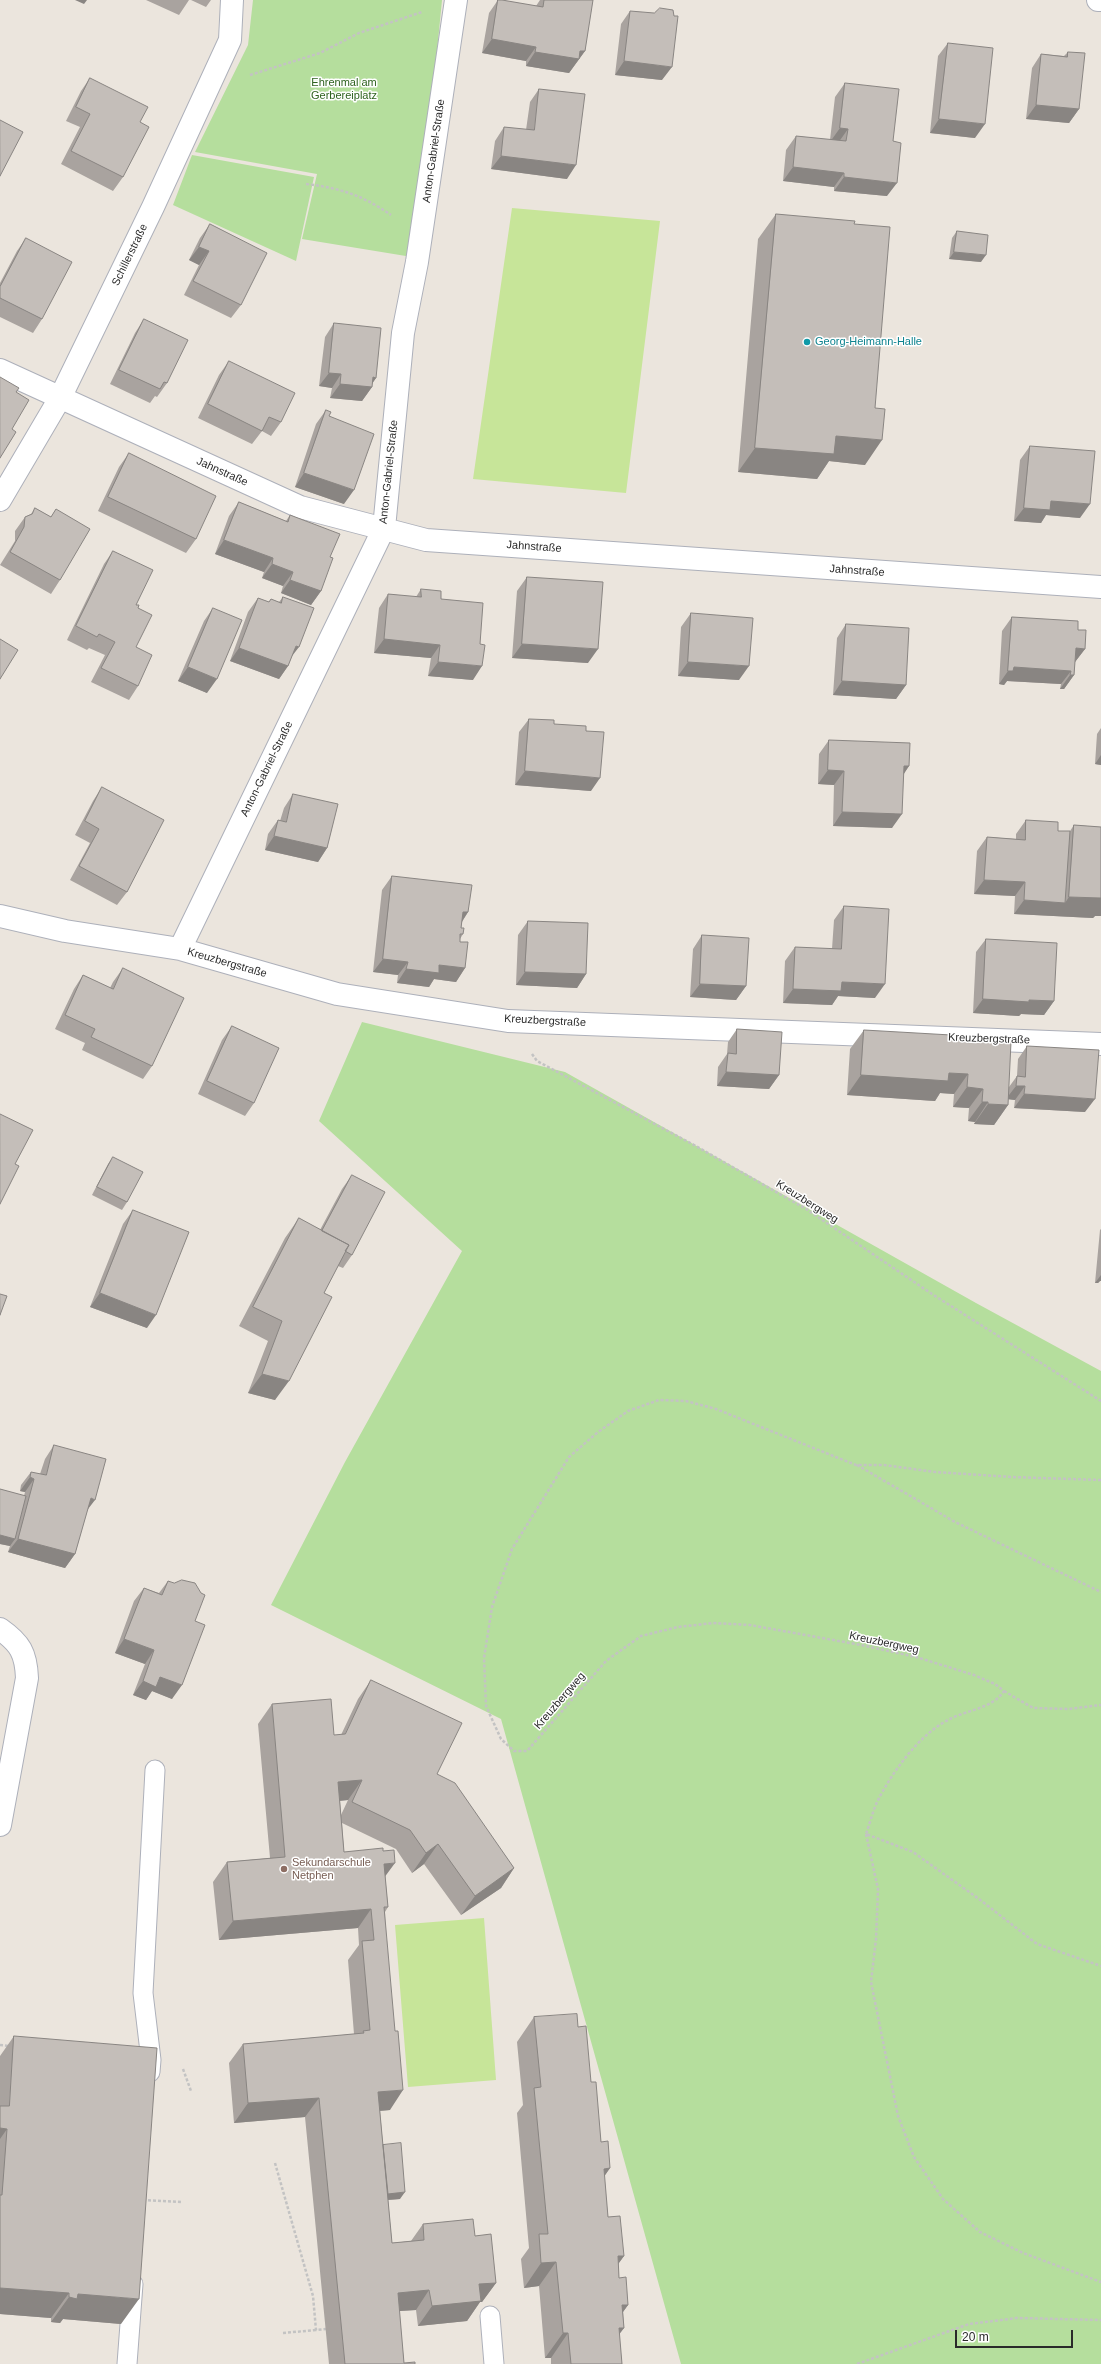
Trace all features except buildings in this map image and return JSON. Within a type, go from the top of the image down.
[{"type":"street","name":"Schillerstraße","points":[[0,500],[60,398],[209,86],[230,40],[232,0]]},
{"type":"street","name":"Anton-Gabriel-Straße","points":[[180,949],[384,528],[403,333],[421,235],[455,4]]},
{"type":"street","name":"Jahnstraße","points":[[0,370],[300,507],[426,540],[1101,587]]},
{"type":"street","name":"Kreuzbergstraße","points":[[2,921],[180,949],[337,994],[508,1020],[1101,1044]]},
{"type":"street","points":[[0,1629],[13,1638],[26,1658],[27,1678],[0,1825]]},
{"type":"lane","points":[[149,2091],[151,2060],[143,1993],[155,1770]]},
{"type":"lane","points":[[127,2364],[135,2263]]},
{"type":"lane","points":[[490,2316],[494,2364]]},
{"type":"path","points":[[209,86],[320,53],[359,33],[422,12],[455,4]]},
{"type":"path","points":[[306,184],[339,188],[375,204],[421,235]]},
{"type":"path","name":"Kreuzbergweg","points":[[508,1020],[537,1061],[694,1145],[806,1209],[932,1294],[1101,1401]]},
{"type":"path","name":"Kreuzbergweg","points":[[1101,1480],[1012,1477],[935,1472],[884,1464],[856,1464],[716,1409],[686,1401],[659,1400],[628,1411],[598,1432],[569,1457],[512,1549],[492,1606],[484,1658],[486,1706],[501,1739],[514,1751],[527,1751],[606,1661],[641,1636],[678,1626],[713,1623],[750,1625],[916,1657],[974,1675],[995,1684],[1033,1708],[1069,1709],[1101,1705]]},
{"type":"path","points":[[856,1464],[956,1522],[1101,1592]]},
{"type":"path","points":[[1004,1691],[998,1700],[947,1720],[923,1739],[899,1768],[878,1800],[866,1834],[878,1889],[876,1940],[871,1982],[898,2116],[914,2157],[943,2199],[980,2232],[1023,2253],[1101,2282]]},
{"type":"path","points":[[866,1834],[913,1852],[979,1898],[1037,1944],[1101,1966]]},
{"type":"path","points":[[0,2045],[16,2047]]},
{"type":"path","points":[[275,2163],[313,2296],[316,2330]]},
{"type":"path","points":[[138,2200],[182,2202]]},
{"type":"path","points":[[857,2364],[969,2324],[1017,2318],[1101,2320]]},
{"type":"path","points":[[283,2333],[326,2329]]},
{"type":"green space","name":"Ehrenmal am Gerbereiplatz","points":[[253,0],[442,0],[425,174],[412,257],[302,239],[317,174],[195,152],[248,45]]},
{"type":"green space","points":[[192,155],[314,177],[296,261],[173,205]]},
{"type":"green space","points":[[512,208],[660,221],[626,493],[473,479]]},
{"type":"green space","points":[[362,1022],[565,1072],[976,1303],[1101,1371],[1101,2364],[681,2364],[501,1719],[271,1605],[345,1462],[462,1251],[319,1121]]},
{"type":"green space","points":[[484,1918],[496,2080],[408,2087],[395,1925]]},
{"type":"place","name":"Georg-Heimann-Halle","points":[[807,342]]},
{"type":"place","name":"Sekundarschule Netphen","points":[[284,1869]]}]
